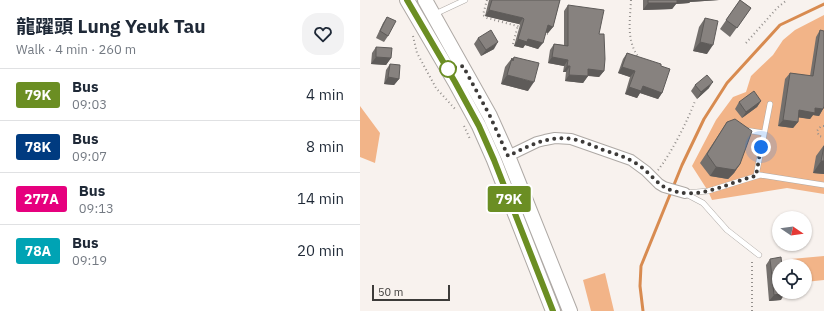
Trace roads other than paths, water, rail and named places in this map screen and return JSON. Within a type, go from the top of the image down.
[{"type":"main road","points":[[407,0],[479,126],[554,311]]},
{"type":"main road","points":[[425,0],[490,116],[508,156],[570,311]]},
{"type":"street","points":[[508,156],[545,140],[555,138],[571,139],[631,160],[654,175],[664,187],[685,193]]},
{"type":"lane","points":[[434,14],[465,0]]},
{"type":"lane","points":[[756,176],[770,104]]},
{"type":"lane","points":[[743,129],[764,133]]},
{"type":"lane","points":[[685,193],[708,191],[756,176],[824,185]]},
{"type":"lane","points":[[685,193],[703,203],[727,230],[759,255]]},
{"type":"waterway","points":[[643,311],[640,286],[641,266],[682,165],[704,119],[727,83],[780,25],[824,4]]}]
